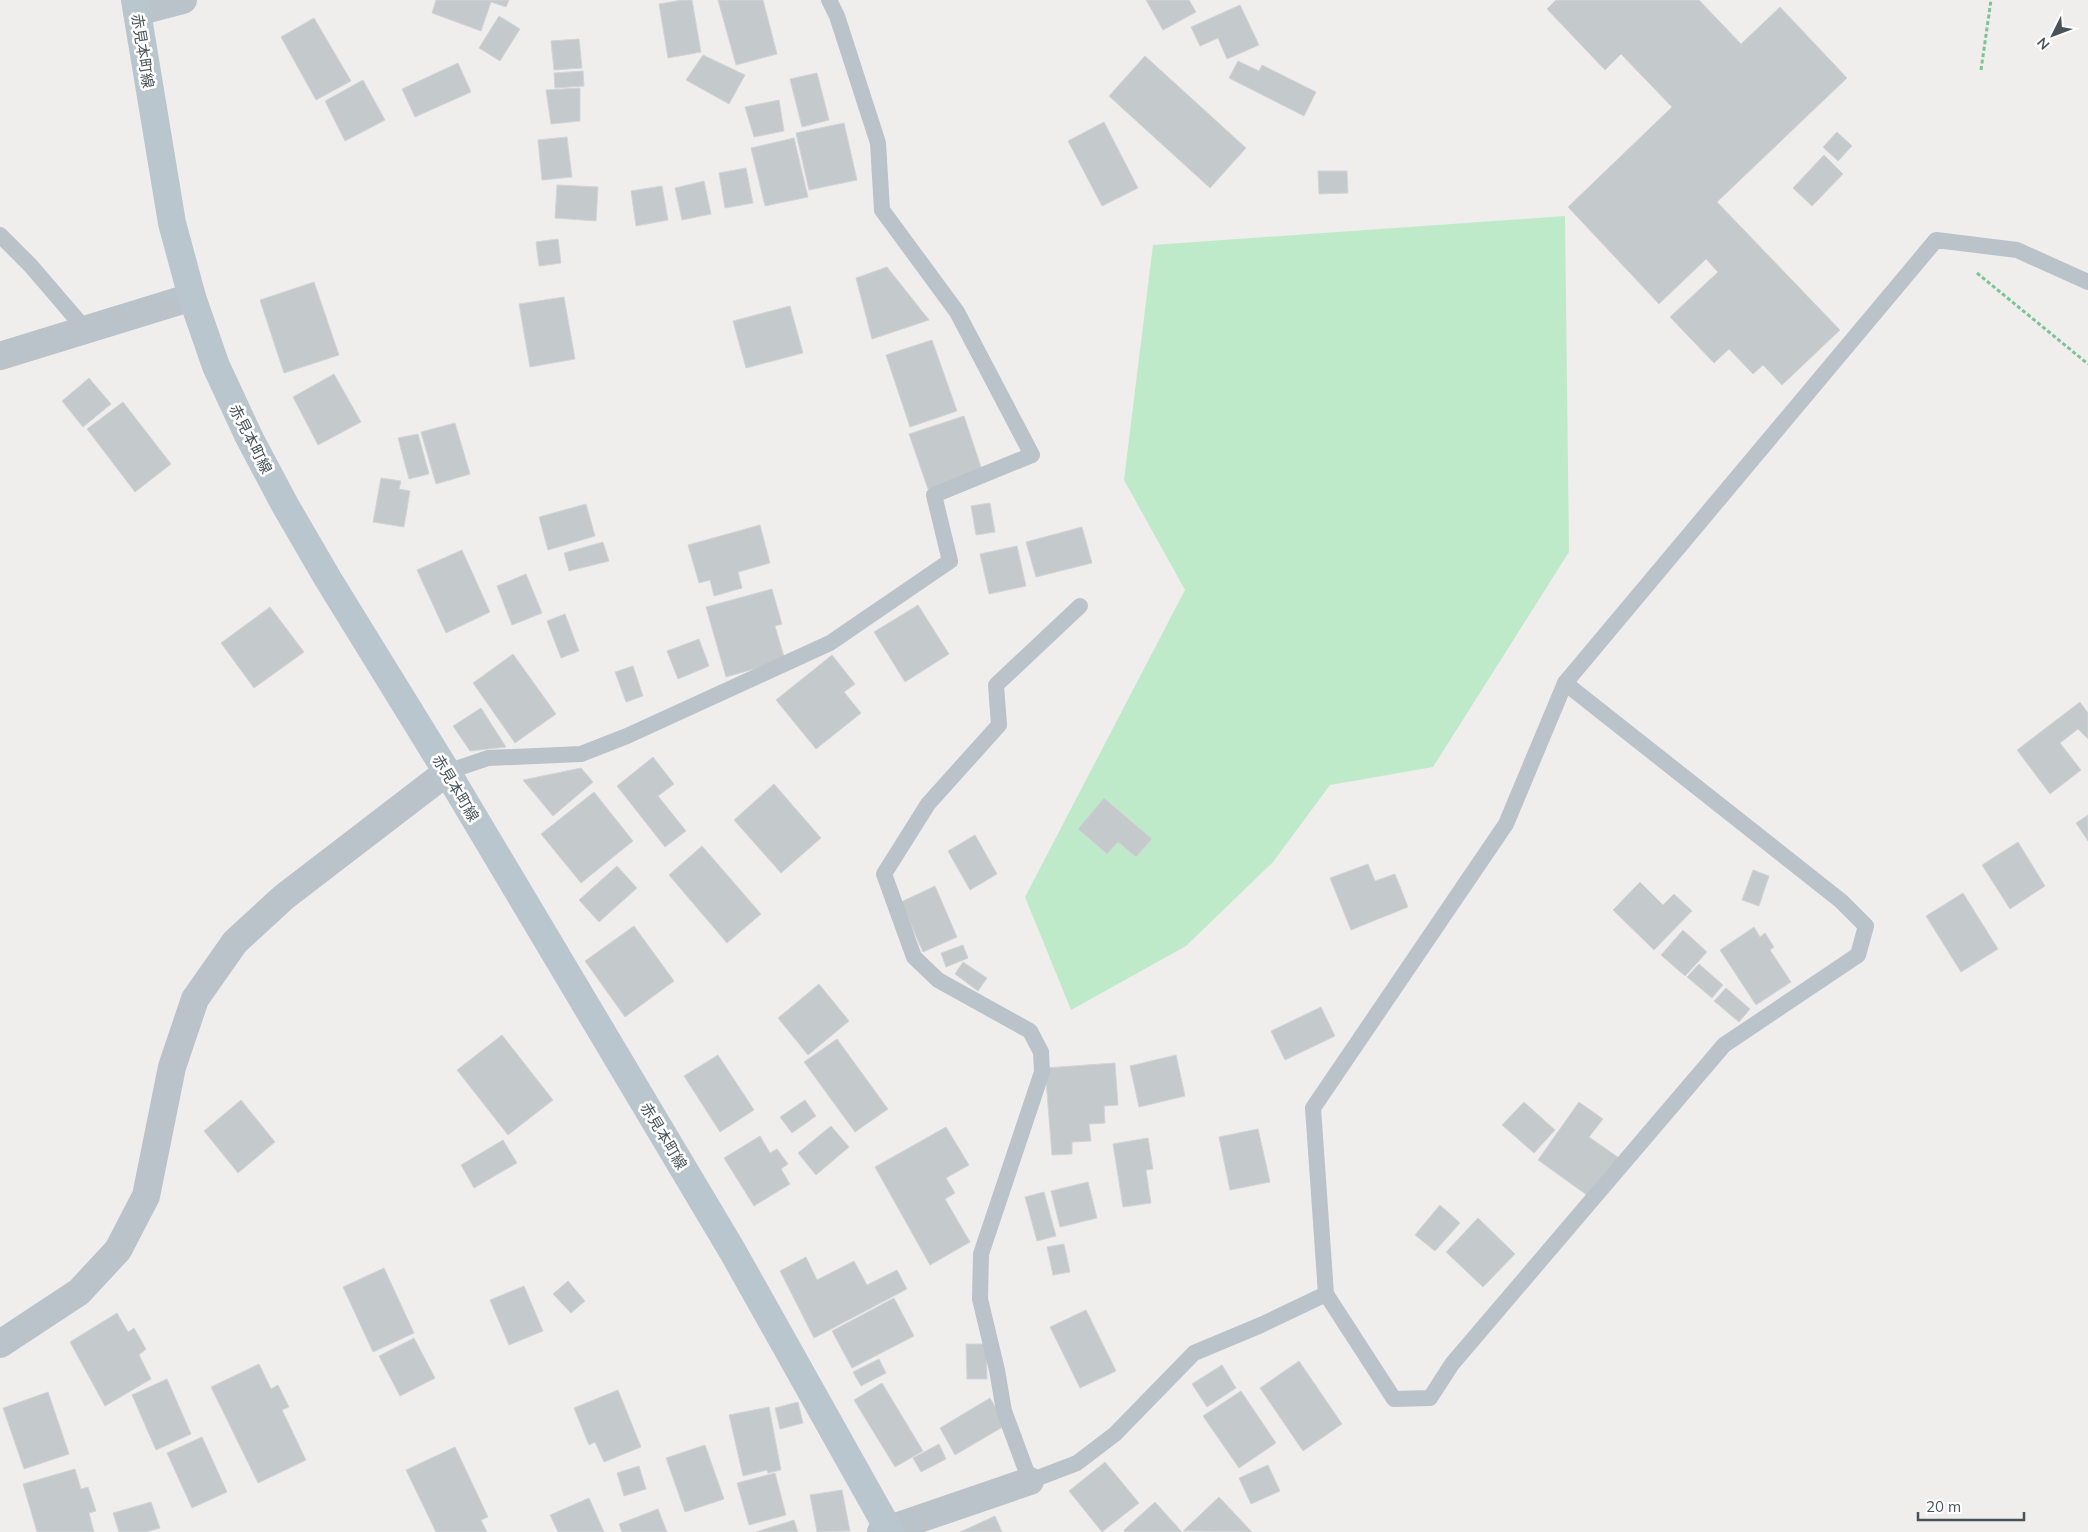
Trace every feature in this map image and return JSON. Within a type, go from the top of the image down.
[{"type":"main road","name":"赤見本町線","points":[[136,6],[172,223],[192,297],[216,366],[285,505],[328,579],[447,772],[728,1244],[887,1531]]},
{"type":"street","points":[[136,6],[183,0]]},
{"type":"street","points":[[0,356],[85,328],[192,297]]},
{"type":"street","points":[[0,1344],[79,1292],[118,1250],[146,1196],[172,1067],[195,999],[235,942],[284,897],[447,772]]},
{"type":"street","points":[[887,1531],[1030,1481]]},
{"type":"lane","points":[[447,772],[488,758],[581,754],[627,736],[830,643],[950,561],[934,494],[1032,455],[957,312],[882,210],[878,143],[837,16],[829,0]]},
{"type":"lane","points":[[0,235],[31,266],[85,328]]},
{"type":"lane","points":[[1565,683],[1841,901],[1866,926],[1858,956],[1724,1045],[1452,1364],[1430,1398],[1394,1398],[1326,1294],[1314,1108],[1506,824],[1565,683],[1936,240],[2017,250],[2088,282]]},
{"type":"lane","points":[[1080,606],[996,685],[998,725],[928,804],[884,874],[914,957],[938,980],[1030,1031],[1041,1052],[1042,1072],[981,1254],[980,1299],[997,1370],[1004,1411],[1030,1481],[1077,1463],[1115,1434],[1194,1353],[1262,1325],[1326,1294]]},
{"type":"path","points":[[1982,70],[1991,0]]},
{"type":"path","points":[[1936,240],[2088,364]]},
{"type":"green space","points":[[1565,216],[1569,552],[1433,767],[1330,785],[1273,862],[1186,946],[1071,1010],[1025,897],[1185,590],[1124,480],[1153,245]]},
{"type":"building","points":[[436,0],[509,0],[506,7],[491,2],[481,31],[432,13]]},
{"type":"building","points":[[692,0],[701,52],[668,58],[659,4]]},
{"type":"building","points":[[718,0],[763,0],[777,54],[736,65]]},
{"type":"building","points":[[1146,0],[1189,0],[1196,12],[1163,30]]},
{"type":"building","points":[[1556,0],[1699,0],[1741,44],[1780,7],[1847,78],[1717,202],[1840,330],[1782,385],[1763,365],[1753,374],[1729,349],[1714,363],[1670,317],[1718,272],[1706,259],[1659,304],[1568,207],[1672,107],[1621,54],[1605,70],[1547,9]]},
{"type":"building","points":[[1240,5],[1259,45],[1227,59],[1218,38],[1200,46],[1191,27]]},
{"type":"building","points":[[499,16],[520,29],[500,61],[479,48]]},
{"type":"building","points":[[314,18],[351,81],[316,100],[281,37]]},
{"type":"building","points":[[579,39],[582,68],[554,70],[551,41]]},
{"type":"building","points":[[703,55],[745,75],[729,104],[686,80]]},
{"type":"building","points":[[1145,56],[1246,148],[1210,188],[1109,96]]},
{"type":"building","points":[[1238,61],[1259,71],[1262,65],[1316,92],[1304,116],[1229,78]]},
{"type":"building","points":[[458,63],[471,92],[415,117],[402,89]]},
{"type":"building","points":[[583,71],[584,86],[555,88],[554,73]]},
{"type":"building","points":[[817,73],[829,120],[802,127],[790,79]]},
{"type":"building","points":[[363,80],[385,120],[345,141],[325,101]]},
{"type":"building","points":[[580,88],[580,121],[551,124],[546,90]]},
{"type":"building","points":[[779,100],[784,131],[754,137],[745,107]]},
{"type":"building","points":[[1104,122],[1138,188],[1102,206],[1068,141]]},
{"type":"building","points":[[844,123],[857,180],[809,190],[796,133]]},
{"type":"building","points":[[1837,132],[1852,146],[1838,161],[1823,147]]},
{"type":"building","points":[[567,137],[572,177],[542,180],[538,140]]},
{"type":"building","points":[[794,138],[808,197],[765,206],[751,148]]},
{"type":"building","points":[[1824,155],[1843,174],[1812,206],[1793,188]]},
{"type":"building","points":[[746,168],[753,203],[725,208],[719,173]]},
{"type":"building","points":[[1318,171],[1347,171],[1348,193],[1319,194]]},
{"type":"building","points":[[704,181],[711,214],[682,220],[675,188]]},
{"type":"building","points":[[557,185],[598,187],[596,221],[555,218]]},
{"type":"building","points":[[662,186],[668,220],[636,226],[631,191]]},
{"type":"building","points":[[558,239],[561,263],[539,266],[536,242]]},
{"type":"building","points":[[887,267],[929,320],[872,339],[856,278]]},
{"type":"building","points":[[314,282],[339,355],[284,373],[260,300]]},
{"type":"building","points":[[564,297],[575,359],[530,367],[519,304]]},
{"type":"building","points":[[790,306],[803,353],[746,368],[733,321]]},
{"type":"building","points":[[932,340],[957,411],[910,427],[886,355]]},
{"type":"building","points":[[334,374],[361,422],[318,445],[293,397]]},
{"type":"building","points":[[89,378],[111,404],[83,427],[62,401]]},
{"type":"building","points":[[123,402],[171,464],[135,492],[87,429]]},
{"type":"building","points":[[964,416],[982,470],[928,489],[909,434]]},
{"type":"building","points":[[455,423],[470,474],[436,484],[421,432]]},
{"type":"building","points":[[418,434],[429,474],[409,479],[398,438]]},
{"type":"building","points":[[381,478],[401,481],[399,489],[410,491],[404,527],[373,522]]},
{"type":"building","points":[[990,503],[995,532],[976,535],[971,506]]},
{"type":"building","points":[[586,504],[595,536],[548,550],[539,517]]},
{"type":"building","points":[[760,525],[770,563],[738,572],[742,588],[714,596],[710,580],[699,583],[688,545]]},
{"type":"building","points":[[1082,527],[1092,563],[1036,577],[1026,542]]},
{"type":"building","points":[[603,542],[609,561],[569,571],[564,553]]},
{"type":"building","points":[[1017,546],[1026,586],[989,594],[980,554]]},
{"type":"building","points":[[462,550],[490,612],[446,633],[417,570]]},
{"type":"building","points":[[526,574],[542,613],[512,625],[497,586]]},
{"type":"building","points":[[772,589],[782,624],[775,626],[785,660],[726,677],[706,607]]},
{"type":"building","points":[[918,605],[949,654],[905,682],[874,632]]},
{"type":"building","points":[[270,607],[304,652],[254,688],[221,643]]},
{"type":"building","points":[[565,614],[579,651],[561,658],[547,621]]},
{"type":"building","points":[[699,639],[709,666],[678,679],[667,651]]},
{"type":"building","points":[[513,654],[556,714],[515,743],[473,683]]},
{"type":"building","points":[[832,655],[855,684],[844,692],[861,713],[816,749],[776,700]]},
{"type":"building","points":[[633,666],[643,696],[626,702],[615,672]]},
{"type":"building","points":[[2080,702],[2088,713],[2088,739],[2078,729],[2060,743],[2081,770],[2050,794],[2017,750]]},
{"type":"building","points":[[481,708],[506,747],[470,751],[453,726]]},
{"type":"building","points":[[653,757],[674,784],[658,796],[686,831],[665,847],[617,786]]},
{"type":"building","points":[[581,768],[593,782],[553,816],[523,780]]},
{"type":"building","points":[[774,784],[821,838],[781,873],[734,820]]},
{"type":"building","points":[[594,792],[633,841],[581,883],[541,834]]},
{"type":"building","points":[[1104,798],[1152,839],[1136,857],[1118,842],[1107,854],[1078,829]]},
{"type":"building","points":[[2088,815],[2088,841],[2076,823]]},
{"type":"building","points":[[975,835],[997,874],[970,890],[948,851]]},
{"type":"building","points":[[2018,842],[2045,886],[2010,909],[1982,865]]},
{"type":"building","points":[[702,846],[761,914],[727,943],[669,875]]},
{"type":"building","points":[[1368,864],[1375,881],[1395,874],[1408,907],[1351,930],[1330,878]]},
{"type":"building","points":[[617,866],[637,888],[599,922],[579,900]]},
{"type":"building","points":[[1753,870],[1769,876],[1759,906],[1742,900]]},
{"type":"building","points":[[1640,882],[1663,905],[1674,894],[1692,911],[1654,950],[1613,910]]},
{"type":"building","points":[[935,886],[957,937],[923,952],[901,902]]},
{"type":"building","points":[[1963,893],[1998,949],[1961,972],[1926,916]]},
{"type":"building","points":[[634,926],[674,981],[625,1017],[585,961]]},
{"type":"building","points":[[1754,927],[1760,937],[1765,933],[1774,947],[1770,950],[1791,982],[1756,1005],[1720,950]]},
{"type":"building","points":[[1683,930],[1707,952],[1685,976],[1661,955]]},
{"type":"building","points":[[963,945],[968,958],[946,967],[941,953]]},
{"type":"building","points":[[963,962],[987,978],[978,991],[955,974]]},
{"type":"building","points":[[1699,964],[1723,985],[1712,998],[1687,977]]},
{"type":"building","points":[[819,984],[849,1021],[808,1055],[778,1018]]},
{"type":"building","points":[[1726,988],[1750,1009],[1739,1022],[1714,1001]]},
{"type":"building","points":[[1321,1007],[1335,1036],[1285,1060],[1271,1031]]},
{"type":"building","points":[[502,1035],[553,1100],[508,1135],[457,1070]]},
{"type":"building","points":[[837,1039],[888,1109],[855,1132],[804,1062]]},
{"type":"building","points":[[718,1055],[754,1110],[720,1132],[684,1076]]},
{"type":"building","points":[[1176,1055],[1185,1096],[1139,1107],[1130,1066]]},
{"type":"building","points":[[1115,1063],[1118,1105],[1104,1106],[1105,1123],[1089,1124],[1091,1141],[1072,1142],[1072,1154],[1052,1155],[1045,1068]]},
{"type":"building","points":[[241,1100],[275,1142],[238,1173],[204,1131]]},
{"type":"building","points":[[805,1100],[816,1116],[792,1133],[780,1117]]},
{"type":"building","points":[[1524,1102],[1555,1130],[1534,1153],[1502,1125]]},
{"type":"building","points":[[1579,1102],[1603,1119],[1589,1137],[1619,1158],[1591,1198],[1538,1160]]},
{"type":"building","points":[[831,1126],[849,1147],[816,1175],[798,1153]]},
{"type":"building","points":[[946,1127],[969,1165],[946,1178],[955,1193],[945,1199],[970,1242],[930,1265],[875,1167]]},
{"type":"building","points":[[1258,1129],[1270,1182],[1230,1190],[1219,1137]]},
{"type":"building","points":[[760,1136],[770,1153],[777,1149],[788,1164],[781,1169],[790,1184],[754,1206],[724,1158]]},
{"type":"building","points":[[1148,1138],[1153,1169],[1146,1170],[1151,1203],[1123,1207],[1113,1144]]},
{"type":"building","points":[[503,1140],[517,1163],[474,1188],[461,1165]]},
{"type":"building","points":[[1088,1182],[1097,1218],[1060,1227],[1051,1191]]},
{"type":"building","points":[[1044,1192],[1056,1236],[1037,1241],[1025,1197]]},
{"type":"building","points":[[1440,1205],[1460,1223],[1435,1251],[1415,1235]]},
{"type":"building","points":[[1478,1218],[1515,1254],[1483,1287],[1446,1252]]},
{"type":"building","points":[[1064,1244],[1070,1272],[1053,1275],[1047,1247]]},
{"type":"building","points":[[806,1257],[817,1280],[854,1261],[867,1285],[897,1270],[907,1289],[814,1338],[780,1271]]},
{"type":"building","points":[[384,1268],[414,1333],[373,1352],[343,1287]]},
{"type":"building","points":[[568,1281],[585,1301],[571,1313],[553,1294]]},
{"type":"building","points":[[524,1286],[543,1331],[509,1345],[490,1300]]},
{"type":"building","points":[[894,1298],[914,1336],[852,1368],[832,1331]]},
{"type":"building","points":[[1086,1310],[1116,1371],[1080,1388],[1050,1327]]},
{"type":"building","points":[[117,1313],[128,1332],[134,1328],[146,1349],[139,1355],[151,1379],[105,1406],[70,1342]]},
{"type":"building","points":[[414,1338],[435,1378],[400,1396],[379,1356]]},
{"type":"building","points":[[966,1344],[986,1344],[987,1379],[967,1379]]},
{"type":"building","points":[[879,1359],[886,1373],[861,1386],[853,1372]]},
{"type":"building","points":[[1299,1361],[1342,1424],[1303,1451],[1260,1388]]},
{"type":"building","points":[[259,1364],[271,1389],[278,1385],[289,1407],[282,1410],[306,1460],[258,1483],[211,1387]]},
{"type":"building","points":[[1222,1365],[1236,1388],[1207,1407],[1192,1384]]},
{"type":"building","points":[[167,1379],[191,1434],[156,1450],[132,1395]]},
{"type":"building","points":[[882,1383],[923,1451],[895,1467],[854,1400]]},
{"type":"building","points":[[618,1390],[641,1447],[604,1462],[595,1442],[589,1445],[574,1408]]},
{"type":"building","points":[[1241,1391],[1276,1443],[1239,1468],[1203,1416]]},
{"type":"building","points":[[48,1392],[69,1454],[24,1469],[3,1408]]},
{"type":"building","points":[[990,1398],[1006,1425],[955,1455],[940,1428]]},
{"type":"building","points":[[798,1402],[803,1423],[780,1429],[775,1408]]},
{"type":"building","points":[[769,1407],[781,1470],[768,1473],[767,1470],[743,1476],[729,1415]]},
{"type":"building","points":[[202,1437],[227,1492],[192,1508],[167,1453]]},
{"type":"building","points":[[939,1444],[946,1459],[921,1472],[913,1458]]},
{"type":"building","points":[[705,1445],[724,1499],[685,1512],[666,1458]]},
{"type":"building","points":[[455,1447],[488,1517],[481,1520],[487,1532],[436,1532],[406,1470]]},
{"type":"building","points":[[1105,1462],[1139,1503],[1102,1532],[1069,1491]]},
{"type":"building","points":[[1268,1465],[1280,1491],[1251,1504],[1239,1478]]},
{"type":"building","points":[[639,1466],[646,1489],[624,1496],[617,1473]]},
{"type":"building","points":[[75,1469],[81,1489],[88,1487],[96,1511],[89,1513],[94,1532],[37,1532],[23,1484]]},
{"type":"building","points":[[775,1473],[786,1515],[749,1525],[737,1483]]},
{"type":"building","points":[[842,1490],[850,1531],[817,1532],[810,1495]]},
{"type":"building","points":[[1219,1497],[1252,1532],[1183,1531]]},
{"type":"building","points":[[589,1498],[604,1532],[558,1532],[550,1515]]},
{"type":"building","points":[[151,1502],[160,1528],[146,1532],[119,1532],[113,1513]]},
{"type":"building","points":[[1155,1502],[1182,1532],[1125,1532],[1124,1530]]},
{"type":"building","points":[[658,1509],[667,1532],[622,1532],[619,1524]]},
{"type":"building","points":[[995,1516],[1002,1532],[960,1532]]},
{"type":"building","points":[[794,1520],[798,1532],[756,1532]]}]
